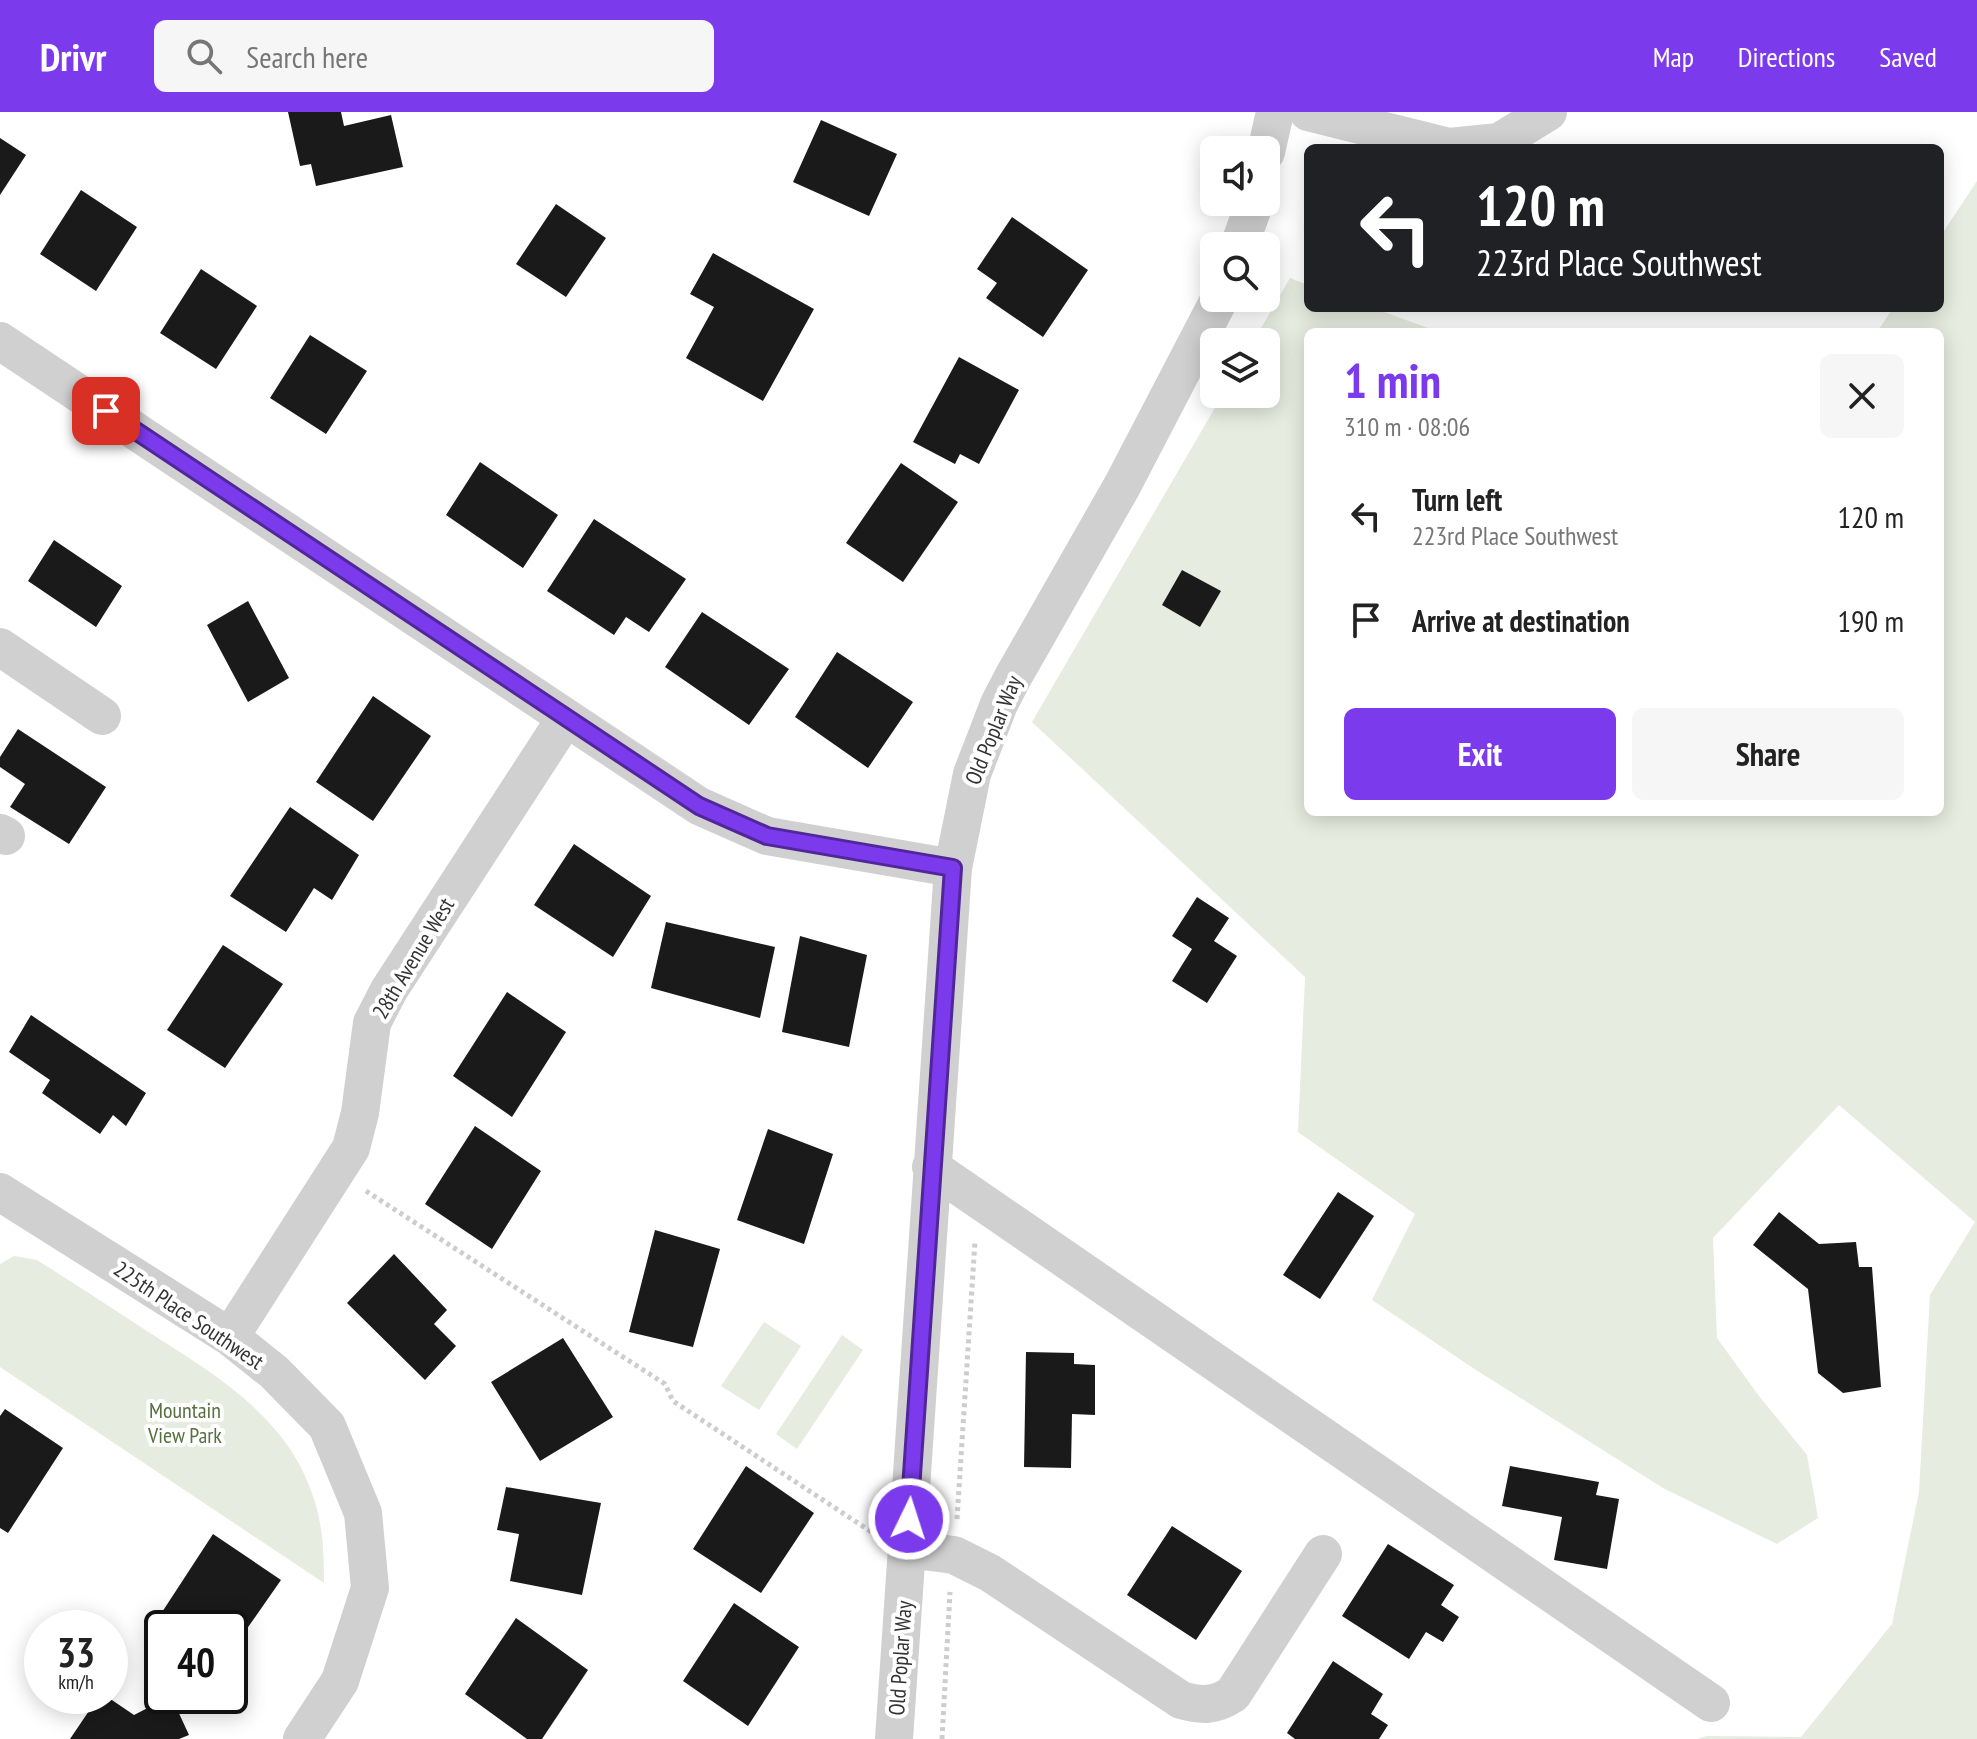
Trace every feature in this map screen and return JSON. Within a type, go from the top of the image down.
[{"type":"street","points":[[1270,136],[1275,112]]},
{"type":"street","points":[[1308,112],[1437,144]]},
{"type":"street","points":[[1479,144],[1499,142],[1548,112]]},
{"type":"street","name":"Old Poplar Way","points":[[894,1739],[890,1541],[931,1167],[953,868],[972,774],[999,704],[1122,486],[1213,312]]},
{"type":"street","points":[[0,341],[699,806],[767,836],[953,868]]},
{"type":"street","points":[[0,647],[102,716]]},
{"type":"street","name":"28th Avenue West","points":[[230,1337],[351,1148],[360,1113],[372,1023],[389,990],[565,719]]},
{"type":"street","points":[[931,1167],[1711,1703]]},
{"type":"street","name":"225th Place Southwest","points":[[0,1192],[230,1337],[274,1372],[327,1426],[363,1513],[370,1588],[340,1681],[302,1739]]},
{"type":"street","points":[[890,1541],[954,1555],[990,1573],[1181,1700],[1200,1706],[1219,1703],[1233,1694],[1323,1554]]},
{"type":"path","points":[[365,1190],[665,1384],[673,1401],[890,1541]]},
{"type":"path","points":[[942,1739],[978,1199]]},
{"type":"green space","points":[[1977,181],[1977,1739],[1697,1739],[1707,1736],[1801,1737],[1892,1624],[1919,1492],[1930,1295],[1975,1222],[1839,1105],[1713,1238],[1717,1338],[1807,1455],[1818,1518],[1777,1544],[1663,1488],[1372,1300],[1415,1214],[1298,1132],[1305,977],[1032,722],[1215,408],[1280,408],[1280,328],[1261,328],[1270,312],[1280,312],[1280,295],[1290,278],[1304,283],[1304,312],[1384,312],[1428,328],[1304,328],[1304,816],[1944,816],[1944,328],[1880,328],[1890,312],[1944,312],[1944,231]]},
{"type":"green space","name":"Mountain View Park","points":[[14,1256],[37,1260],[175,1349],[224,1383],[269,1422],[302,1470],[314,1499],[322,1541],[324,1583],[0,1367],[0,1264]]},
{"type":"green space","points":[[764,1322],[801,1346],[759,1410],[721,1386]]},
{"type":"green space","points":[[842,1335],[863,1350],[797,1449],[776,1434]]},
{"type":"building","points":[[288,112],[341,112],[344,126],[391,115],[403,167],[316,186],[311,164],[300,166]]},
{"type":"building","points":[[821,120],[897,154],[869,216],[793,182]]},
{"type":"building","points":[[0,138],[26,155],[0,195]]},
{"type":"building","points":[[81,190],[137,227],[96,291],[40,254]]},
{"type":"building","points":[[556,204],[606,238],[566,297],[516,264]]},
{"type":"building","points":[[1012,217],[1088,270],[1043,337],[986,298],[997,283],[977,269]]},
{"type":"building","points":[[713,253],[814,309],[763,401],[686,358],[714,307],[690,294]]},
{"type":"building","points":[[201,269],[257,306],[216,369],[160,333]]},
{"type":"building","points":[[310,335],[367,371],[326,434],[270,398]]},
{"type":"building","points":[[959,357],[1019,390],[979,464],[960,454],[955,464],[913,442]]},
{"type":"building","points":[[480,462],[558,515],[523,568],[446,515]]},
{"type":"building","points":[[901,463],[958,502],[903,582],[846,543]]},
{"type":"building","points":[[594,519],[686,579],[649,632],[626,617],[614,635],[547,591]]},
{"type":"building","points":[[54,540],[122,586],[96,627],[28,581]]},
{"type":"building","points":[[1182,570],[1221,591],[1200,627],[1162,605]]},
{"type":"building","points":[[248,601],[289,678],[248,702],[207,625]]},
{"type":"building","points":[[702,612],[789,669],[749,725],[665,667]]},
{"type":"building","points":[[837,652],[913,702],[868,768],[795,717]]},
{"type":"building","points":[[373,696],[431,736],[373,821],[316,782]]},
{"type":"building","points":[[18,729],[106,787],[69,844],[10,807],[25,784],[0,767],[0,757]]},
{"type":"building","points":[[290,807],[359,855],[332,900],[314,888],[286,932],[230,896]]},
{"type":"building","points":[[574,844],[651,896],[613,957],[534,905]]},
{"type":"building","points":[[1197,897],[1229,918],[1214,941],[1237,956],[1207,1003],[1172,981],[1192,949],[1172,936]]},
{"type":"building","points":[[666,922],[775,947],[760,1018],[651,988]]},
{"type":"building","points":[[800,936],[867,955],[849,1047],[782,1032]]},
{"type":"building","points":[[223,945],[283,984],[225,1068],[167,1030]]},
{"type":"building","points":[[507,992],[566,1032],[512,1117],[453,1076]]},
{"type":"building","points":[[31,1015],[146,1093],[126,1126],[113,1115],[100,1134],[42,1093],[50,1080],[9,1052]]},
{"type":"building","points":[[475,1126],[541,1171],[492,1249],[425,1204]]},
{"type":"building","points":[[768,1129],[833,1154],[804,1244],[737,1220]]},
{"type":"building","points":[[1338,1192],[1374,1216],[1320,1299],[1283,1275]]},
{"type":"building","points":[[1779,1212],[1819,1244],[1856,1242],[1859,1267],[1872,1267],[1881,1387],[1843,1393],[1818,1373],[1808,1289],[1753,1245]]},
{"type":"building","points":[[655,1230],[720,1249],[693,1347],[629,1332]]},
{"type":"building","points":[[394,1254],[447,1310],[434,1324],[456,1346],[425,1380],[347,1303]]},
{"type":"building","points":[[563,1338],[613,1417],[540,1461],[491,1382]]},
{"type":"building","points":[[1026,1352],[1074,1353],[1074,1364],[1095,1365],[1095,1415],[1072,1414],[1071,1468],[1024,1467]]},
{"type":"building","points":[[5,1409],[63,1448],[8,1533],[0,1528],[0,1416]]},
{"type":"building","points":[[746,1466],[814,1513],[761,1593],[693,1549]]},
{"type":"building","points":[[1510,1466],[1599,1482],[1596,1495],[1619,1499],[1607,1569],[1554,1560],[1562,1517],[1502,1506]]},
{"type":"building","points":[[506,1487],[601,1503],[582,1595],[510,1581],[519,1534],[497,1530]]},
{"type":"building","points":[[1172,1526],[1242,1571],[1196,1640],[1127,1595]]},
{"type":"building","points":[[213,1534],[281,1580],[248,1627],[248,1610],[163,1610]]},
{"type":"building","points":[[1388,1544],[1454,1585],[1441,1605],[1459,1617],[1443,1642],[1426,1632],[1409,1659],[1342,1616]]},
{"type":"building","points":[[734,1603],[799,1647],[748,1726],[683,1681]]},
{"type":"building","points":[[516,1618],[588,1670],[542,1739],[527,1739],[465,1694]]},
{"type":"building","points":[[1333,1661],[1383,1694],[1371,1714],[1388,1725],[1379,1739],[1295,1739],[1287,1733]]},
{"type":"building","points":[[144,1710],[144,1714],[179,1714],[189,1735],[179,1739],[70,1739],[87,1714],[128,1714],[128,1711],[134,1715]]},
{"type":"route","points":[[106,411],[699,806],[767,836],[953,868],[909,1519]]}]
